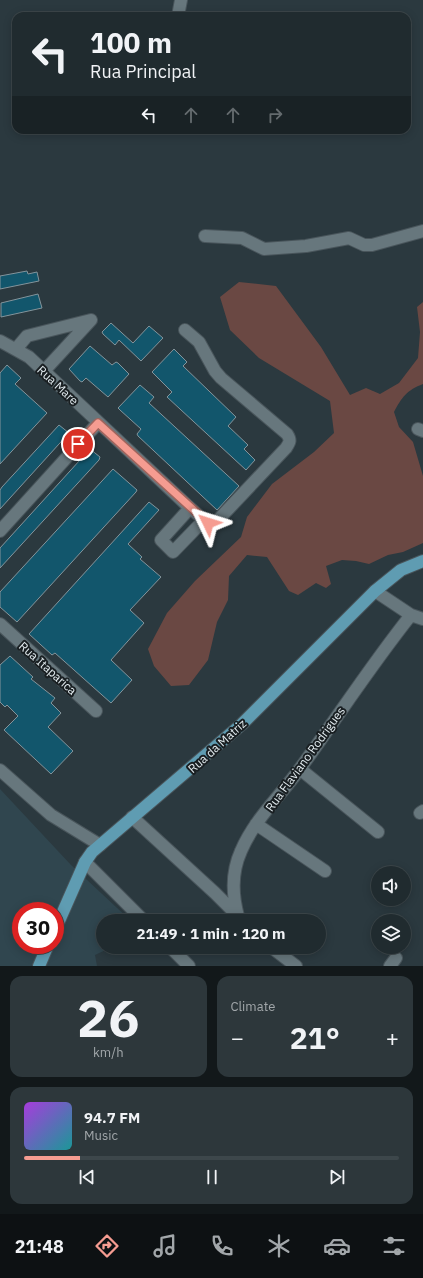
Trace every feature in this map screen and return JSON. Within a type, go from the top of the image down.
[{"type":"main road","name":"Rua da Matriz","points":[[64,910],[85,862],[100,845],[200,762],[242,724],[375,591],[401,570],[423,561]]},
{"type":"main road","points":[[39,966],[44,954]]},
{"type":"street","points":[[179,12],[181,0]]},
{"type":"street","points":[[205,236],[242,238],[264,249],[274,249],[306,246],[349,238],[364,245],[372,245],[423,231]]},
{"type":"street","points":[[16,349],[27,336],[91,320],[44,371]]},
{"type":"street","points":[[185,330],[199,342],[220,378],[273,421],[290,438],[290,442],[286,448],[218,520],[212,523],[204,520],[173,552],[161,540],[190,508]]},
{"type":"street","name":"Rua Mare","points":[[0,341],[28,357],[44,371],[98,423],[204,520]]},
{"type":"street","points":[[0,531],[98,423]]},
{"type":"street","points":[[375,591],[411,614],[423,619]]},
{"type":"street","name":"Rua Flaviano Rodrigues","points":[[238,914],[233,898],[235,866],[248,837],[256,824],[300,769],[371,666],[411,614]]},
{"type":"street","name":"Rua Itaparica","points":[[0,624],[96,711]]},
{"type":"street","points":[[300,769],[378,832]]},
{"type":"street","points":[[0,770],[51,815],[100,845]]},
{"type":"street","points":[[132,817],[215,893],[235,914]]},
{"type":"street","points":[[256,824],[325,871]]},
{"type":"street","points":[[85,862],[137,914]]},
{"type":"street","points":[[177,954],[189,966]]},
{"type":"street","points":[[280,954],[296,966]]},
{"type":"shaded area","points":[[239,282],[276,286],[321,347],[350,395],[366,388],[380,394],[399,383],[418,358],[420,332],[417,307],[423,302],[423,384],[409,392],[394,412],[399,427],[413,442],[423,476],[423,543],[403,552],[388,555],[369,564],[342,560],[326,566],[331,584],[326,588],[316,583],[298,595],[289,591],[267,557],[247,555],[229,576],[228,600],[217,622],[208,660],[189,685],[171,686],[154,666],[148,649],[167,613],[195,581],[241,537],[247,517],[272,484],[314,452],[334,433],[330,401],[259,358],[230,330],[220,297]]},
{"type":"shaded area","points":[[0,789],[71,865],[124,914],[96,914],[97,954],[95,955],[97,966],[0,966]]},
{"type":"building","points":[[27,271],[28,274],[37,272],[39,281],[0,289],[0,276]]},
{"type":"building","points":[[38,294],[42,308],[1,317],[1,303]]},
{"type":"building","points":[[111,323],[133,343],[149,326],[163,338],[141,361],[119,340],[115,345],[103,334],[102,332]]},
{"type":"building","points":[[90,346],[112,365],[116,362],[118,363],[129,374],[108,397],[86,378],[82,382],[80,381],[69,369]]},
{"type":"building","points":[[174,349],[187,362],[183,366],[236,417],[228,426],[248,445],[244,449],[255,460],[246,470],[167,397],[172,392],[152,372]]},
{"type":"building","points":[[7,365],[21,378],[15,384],[47,413],[0,464],[0,373]]},
{"type":"building","points":[[140,385],[154,397],[149,403],[239,486],[217,510],[138,436],[137,434],[141,429],[118,408]]},
{"type":"building","points":[[59,425],[69,433],[0,509],[0,490],[2,487]]},
{"type":"building","points":[[90,449],[100,457],[99,460],[0,568],[0,548]]},
{"type":"building","points":[[113,469],[137,490],[136,492],[17,622],[0,607],[0,592]]},
{"type":"building","points":[[149,502],[159,510],[128,544],[142,557],[140,559],[161,577],[130,610],[144,623],[111,660],[132,680],[111,703],[55,653],[52,655],[29,634]]},
{"type":"building","points":[[10,656],[33,677],[31,679],[55,698],[51,703],[61,713],[48,727],[73,751],[51,774],[4,730],[18,716],[7,705],[5,707],[0,702],[0,665]]},
{"type":"route","points":[[78,444],[98,423],[208,523]]}]
